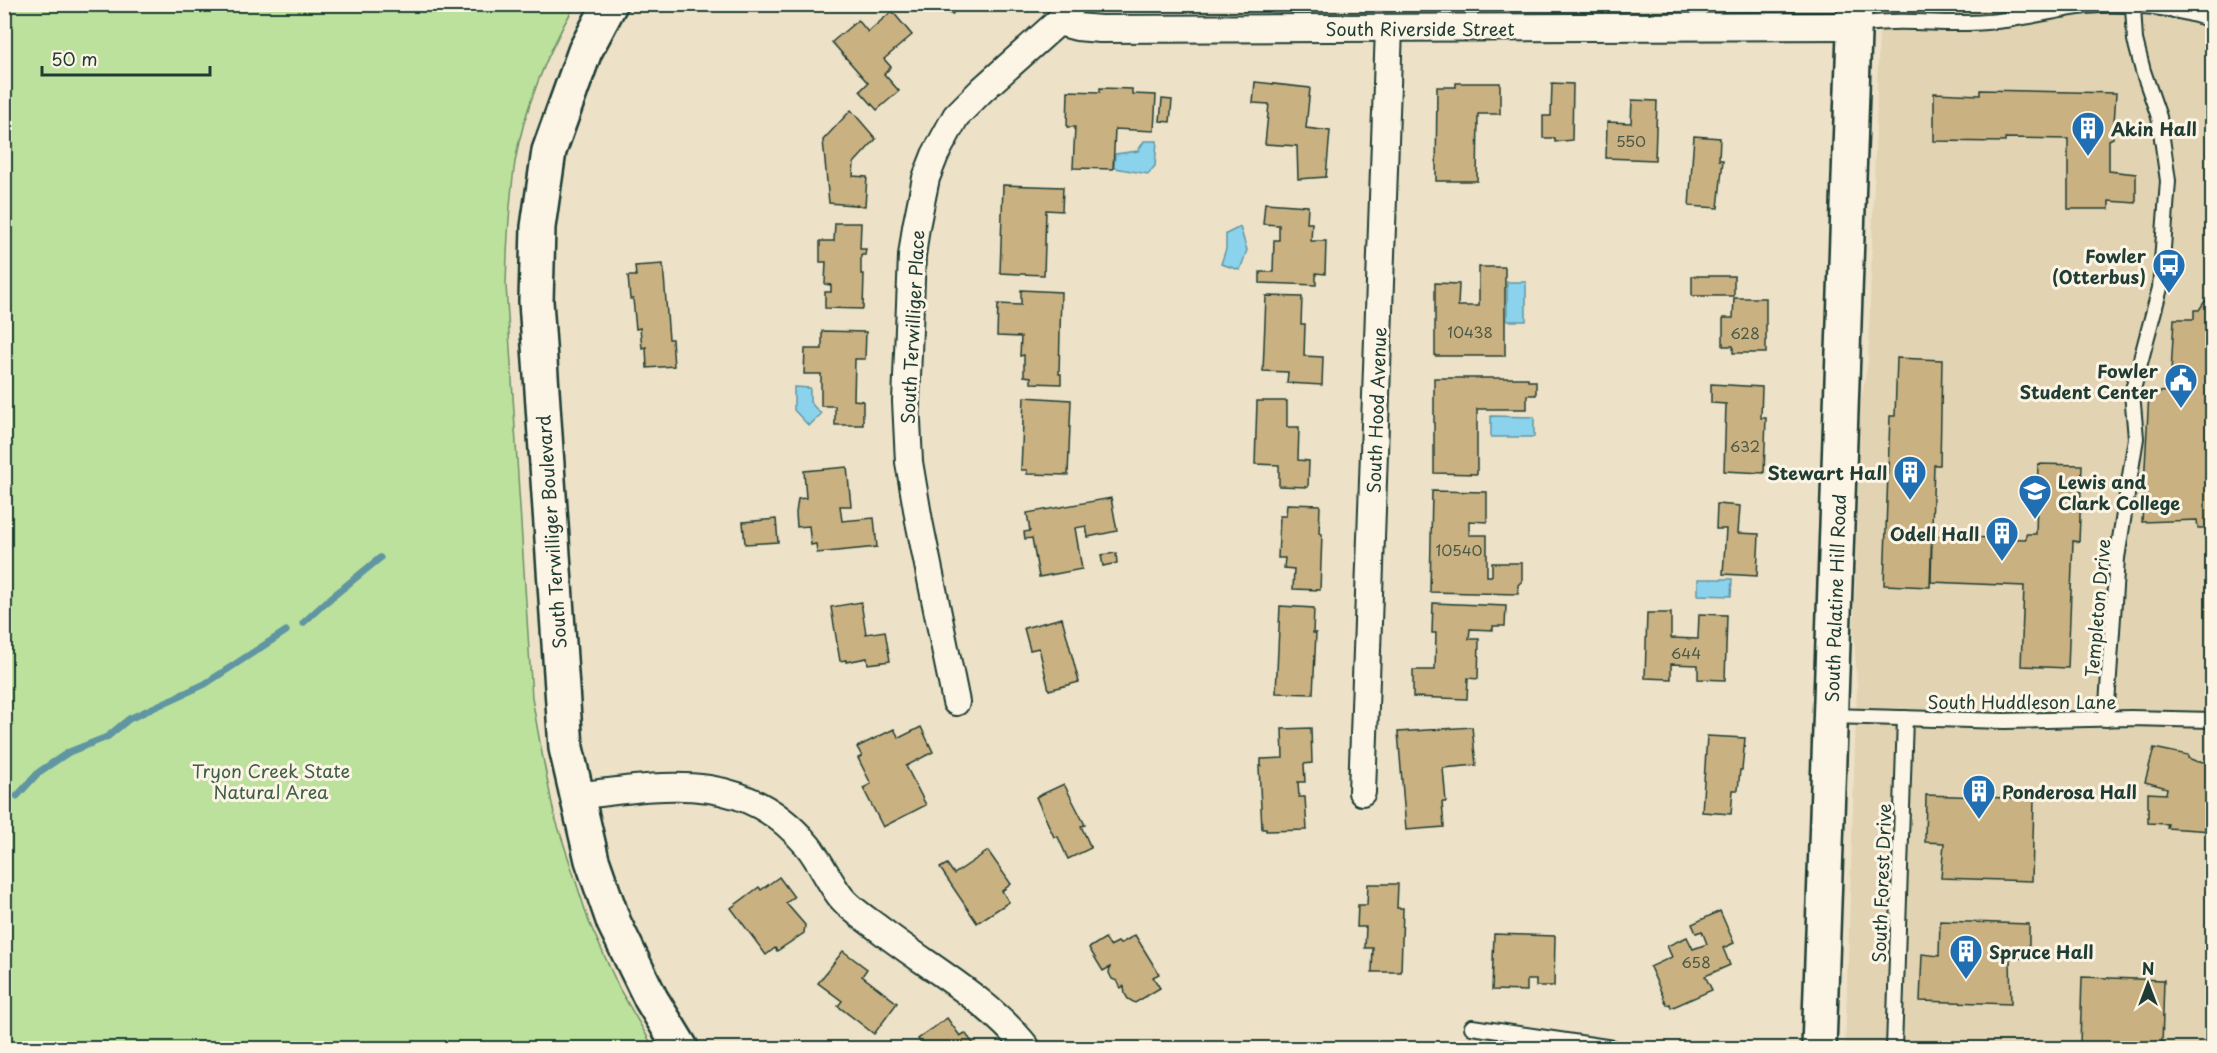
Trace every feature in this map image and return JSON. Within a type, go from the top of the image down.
[{"type":"main road","name":"South Terwilliger Boulevard","points":[[610,4],[585,51],[549,151],[538,226],[536,302],[564,724],[566,748],[592,860],[614,923],[651,999],[681,1048]]},
{"type":"main road","name":"South Palatine Hill Road","points":[[1819,1048],[1855,15]]},
{"type":"street","name":"South Riverside Street","points":[[1065,13],[1077,27],[1100,29],[1389,28],[1855,15]]},
{"type":"street","name":"South Terwilliger Place","points":[[956,702],[909,462],[906,401],[912,256],[916,227],[926,178],[934,155],[956,116],[1065,13]]},
{"type":"street","name":"South Hood Avenue","points":[[1362,792],[1389,28]]},
{"type":"street","points":[[576,796],[663,785],[693,786],[722,790],[747,798],[768,809],[788,824],[810,848],[841,897],[879,928],[991,1010],[1027,1048]]},
{"type":"lane","points":[[1855,15],[1877,21],[1985,22],[2087,6],[2133,6],[2193,14],[2212,20]]},
{"type":"lane","name":"Templeton Drive","points":[[2106,719],[2117,558],[2136,438],[2132,393],[2160,288],[2168,181],[2159,117],[2135,40],[2133,6]]},
{"type":"lane","name":"South Huddleson Lane","points":[[1831,716],[2004,721],[2212,720]]},
{"type":"lane","name":"South Forest Drive","points":[[1894,1048],[1905,718]]},
{"type":"lane","points":[[1472,1027],[1613,1048]]},
{"type":"shaded area","name":"Lewis and Clark College","points":[[1880,5],[2212,5],[2212,1048],[1845,1048],[1857,686],[1854,633],[1860,406],[1868,362]]},
{"type":"green space","name":"Tryon Creek State Natural Area","points":[[5,4],[575,5],[538,81],[524,122],[515,162],[509,224],[506,285],[532,698],[554,814],[589,922],[620,990],[654,1048],[5,1048]]},
{"type":"water","points":[[1144,141],[1157,141],[1155,166],[1148,174],[1114,168],[1115,154],[1138,151]]},
{"type":"water","points":[[1240,227],[1247,250],[1240,270],[1221,264],[1226,249],[1226,234]]},
{"type":"water","points":[[1507,282],[1526,282],[1526,321],[1507,321]]},
{"type":"water","points":[[794,387],[810,388],[810,402],[821,414],[809,426],[794,410]]},
{"type":"water","points":[[1491,416],[1534,417],[1534,437],[1491,437]]},
{"type":"water","points":[[1698,579],[1732,579],[1731,596],[1698,595]]},
{"type":"building","points":[[937,4],[959,4],[952,15]]},
{"type":"building","points":[[892,11],[912,35],[884,59],[891,67],[884,74],[899,91],[877,110],[860,91],[868,83],[832,42],[858,20],[868,32]]},
{"type":"building","points":[[1255,82],[1310,88],[1306,128],[1330,131],[1326,177],[1298,179],[1297,146],[1265,144],[1269,104],[1253,103]]},
{"type":"building","points":[[1456,83],[1500,83],[1500,114],[1478,114],[1477,181],[1436,181],[1437,87],[1456,87]]},
{"type":"building","points":[[1552,83],[1573,84],[1572,140],[1555,142],[1555,138],[1543,138],[1543,116],[1551,116]]},
{"type":"building","points":[[1100,88],[1132,89],[1132,94],[1156,95],[1154,131],[1115,129],[1113,169],[1073,168],[1075,127],[1067,127],[1068,91],[1100,92]]},
{"type":"building","name":"Akin Hall","points":[[1980,90],[2116,93],[2113,138],[2109,140],[2109,171],[2136,174],[2136,203],[2109,201],[2109,209],[2068,209],[2068,139],[2005,138],[2005,142],[1934,141],[1934,93],[1980,95]]},
{"type":"building","points":[[1162,99],[1172,100],[1170,122],[1160,121]]},
{"type":"building","points":[[1632,100],[1657,101],[1655,160],[1606,158],[1607,122],[1631,123]]},
{"type":"building","points":[[851,110],[876,139],[854,163],[853,176],[867,177],[865,206],[829,203],[823,140]]},
{"type":"building","points":[[1694,136],[1720,138],[1719,160],[1723,160],[1718,208],[1689,206]]},
{"type":"building","points":[[1003,185],[1063,187],[1062,211],[1046,210],[1044,275],[1000,273]]},
{"type":"building","points":[[1265,203],[1308,206],[1307,223],[1312,223],[1311,241],[1326,241],[1325,274],[1316,273],[1316,285],[1260,283],[1260,272],[1273,272],[1274,240],[1279,240],[1279,225],[1263,224]]},
{"type":"building","points":[[835,223],[861,223],[860,249],[866,249],[865,255],[861,255],[861,274],[864,274],[863,309],[825,308],[825,292],[831,292],[831,285],[825,284],[826,262],[820,262],[820,241],[834,241]]},
{"type":"building","points":[[663,264],[669,339],[672,339],[674,366],[647,368],[646,347],[642,348],[640,328],[636,329],[628,276],[636,276],[635,266]]},
{"type":"building","points":[[1479,267],[1505,267],[1505,356],[1435,356],[1435,283],[1459,284],[1458,306],[1479,306]]},
{"type":"building","points":[[1692,276],[1734,276],[1734,296],[1692,296]]},
{"type":"building","points":[[1021,290],[1061,292],[1059,374],[1061,374],[1061,384],[1031,383],[1031,377],[1024,376],[1024,355],[1020,356],[1021,337],[997,336],[998,304],[1021,305]]},
{"type":"building","points":[[1266,296],[1302,297],[1301,324],[1305,324],[1304,356],[1323,357],[1322,385],[1287,383],[1288,372],[1263,371]]},
{"type":"building","points":[[1734,298],[1766,298],[1766,353],[1733,353],[1733,346],[1723,346],[1723,318],[1733,318]]},
{"type":"building","name":"Fowler Student Center","points":[[2205,301],[2212,301],[2212,528],[2198,528],[2197,520],[2142,522],[2149,393],[2170,391],[2174,319],[2194,319],[2194,310],[2199,310]]},
{"type":"building","points":[[822,331],[866,332],[865,359],[855,359],[854,400],[863,401],[863,425],[835,425],[835,406],[821,406],[821,374],[804,374],[805,349],[822,349]]},
{"type":"building","name":"Stewart Hall","points":[[1897,358],[1942,360],[1940,465],[1934,465],[1930,587],[1884,585],[1890,416],[1895,416]]},
{"type":"building","points":[[1434,378],[1528,378],[1528,381],[1536,381],[1536,395],[1527,395],[1527,409],[1477,409],[1477,474],[1434,473]]},
{"type":"building","points":[[1711,384],[1762,387],[1761,418],[1766,418],[1764,473],[1724,471],[1726,404],[1711,403]]},
{"type":"building","points":[[1024,397],[1071,400],[1068,475],[1027,474],[1027,470],[1021,470]]},
{"type":"building","points":[[1257,401],[1287,401],[1287,427],[1299,427],[1298,460],[1309,461],[1308,487],[1279,486],[1279,465],[1255,464]]},
{"type":"building","name":"Odell Hall","points":[[2038,464],[2082,465],[2079,542],[2073,541],[2068,668],[2021,666],[2024,586],[1931,582],[1932,536],[2026,539],[2026,534],[2036,534]]},
{"type":"building","points":[[847,467],[851,506],[840,506],[842,521],[874,518],[877,547],[817,553],[816,544],[811,545],[809,526],[797,527],[798,499],[806,498],[804,471]]},
{"type":"building","points":[[1432,491],[1487,492],[1487,522],[1469,521],[1469,535],[1487,535],[1487,576],[1492,576],[1492,563],[1522,563],[1522,581],[1518,585],[1518,594],[1430,592]]},
{"type":"building","points":[[1111,498],[1117,531],[1088,537],[1086,526],[1075,528],[1082,569],[1039,577],[1032,538],[1025,539],[1024,532],[1030,531],[1027,513]]},
{"type":"building","points":[[1287,504],[1320,505],[1319,533],[1322,534],[1320,590],[1293,589],[1294,569],[1284,568],[1285,558],[1278,558],[1280,516],[1286,516]]},
{"type":"building","points":[[1717,504],[1740,506],[1738,533],[1759,534],[1757,576],[1723,574],[1726,529],[1716,529]]},
{"type":"building","points":[[776,519],[778,542],[745,544],[743,522]]},
{"type":"building","points":[[1116,553],[1117,563],[1103,566],[1101,555]]},
{"type":"building","points":[[861,602],[866,634],[885,631],[890,661],[868,664],[867,658],[840,661],[831,607]]},
{"type":"building","points":[[1433,603],[1506,606],[1505,626],[1493,626],[1493,630],[1470,629],[1469,639],[1479,639],[1478,679],[1468,678],[1467,699],[1413,697],[1413,670],[1435,670],[1436,633],[1432,633]]},
{"type":"building","points":[[1280,606],[1314,608],[1313,633],[1316,633],[1313,694],[1276,693]]},
{"type":"building","points":[[1647,613],[1671,613],[1671,638],[1698,639],[1699,614],[1727,615],[1725,680],[1698,679],[1698,665],[1671,664],[1671,679],[1645,678]]},
{"type":"building","points":[[1062,618],[1079,682],[1049,690],[1039,648],[1030,650],[1024,628]]},
{"type":"building","points":[[921,727],[933,752],[906,766],[926,805],[883,827],[863,788],[871,784],[858,758],[862,756],[857,747],[894,729],[899,738]]},
{"type":"building","points":[[1472,727],[1476,765],[1443,768],[1446,802],[1442,802],[1444,827],[1406,830],[1398,732]]},
{"type":"building","points":[[1311,728],[1312,763],[1304,764],[1305,782],[1298,782],[1299,797],[1305,797],[1307,830],[1266,831],[1262,829],[1259,766],[1261,766],[1261,759],[1283,758],[1282,729]]},
{"type":"building","points":[[1707,736],[1745,738],[1742,770],[1740,770],[1738,790],[1733,790],[1731,814],[1702,812]]},
{"type":"building","points":[[2154,748],[2188,755],[2188,758],[2198,762],[2212,761],[2212,831],[2167,828],[2168,824],[2148,823],[2148,793],[2166,794],[2167,788],[2145,782]]},
{"type":"building","points":[[1064,784],[1085,825],[1081,826],[1091,848],[1068,859],[1058,837],[1054,837],[1036,797]]},
{"type":"building","name":"Ponderosa Hall","points":[[1926,795],[2034,799],[2032,881],[1941,878],[1944,843],[1925,842]]},
{"type":"building","points":[[988,851],[1011,884],[1002,891],[1009,902],[977,923],[940,868],[947,864],[954,874]]},
{"type":"building","points":[[779,877],[794,897],[786,903],[805,925],[804,933],[777,951],[775,948],[766,955],[731,908],[759,887],[761,890]]},
{"type":"building","points":[[1368,884],[1398,884],[1397,908],[1403,908],[1401,972],[1372,972],[1373,948],[1365,948],[1366,927],[1357,927],[1358,905],[1367,905]]},
{"type":"building","points":[[1720,911],[1734,943],[1723,948],[1730,965],[1705,976],[1712,990],[1671,1008],[1670,1004],[1667,1005],[1650,967],[1672,957],[1667,946],[1687,937],[1693,949],[1707,944],[1702,931],[1696,933],[1692,924]]},
{"type":"building","name":"Spruce Hall","points":[[1940,921],[2029,924],[2029,958],[2010,958],[2011,1004],[1920,1001],[1922,954],[1939,956]]},
{"type":"building","points":[[1494,934],[1555,936],[1554,986],[1536,986],[1536,980],[1527,980],[1527,991],[1492,990]]},
{"type":"building","points":[[1135,935],[1159,974],[1153,977],[1160,988],[1135,1003],[1128,999],[1124,986],[1121,988],[1117,981],[1112,979],[1109,973],[1110,967],[1103,971],[1089,948],[1105,938],[1110,946],[1118,942],[1120,944]]},
{"type":"building","points":[[843,951],[867,969],[862,976],[897,1003],[874,1034],[838,1006],[842,1001],[818,983]]},
{"type":"building","points":[[2082,977],[2164,980],[2162,1046],[2080,1045]]},
{"type":"building","points":[[947,1018],[960,1036],[965,1033],[977,1048],[924,1048],[918,1039]]},
{"type":"waterway","points":[[303,623],[380,558]]},
{"type":"waterway","points":[[17,796],[39,772],[69,752],[107,737],[129,719],[205,684],[286,631]]},
{"type":"place","name":"Akin Hall","points":[[2088,157]]},
{"type":"place","name":"Fowler (Otterbus)","points":[[2169,294]]},
{"type":"place","name":"Fowler Student Center","points":[[2181,409]]},
{"type":"place","name":"Stewart Hall","points":[[1910,501]]},
{"type":"place","name":"Lewis and Clark College","points":[[2035,520]]},
{"type":"place","name":"Odell Hall","points":[[2002,562]]},
{"type":"place","name":"Ponderosa Hall","points":[[1979,820]]},
{"type":"place","name":"Spruce Hall","points":[[1966,980]]}]
